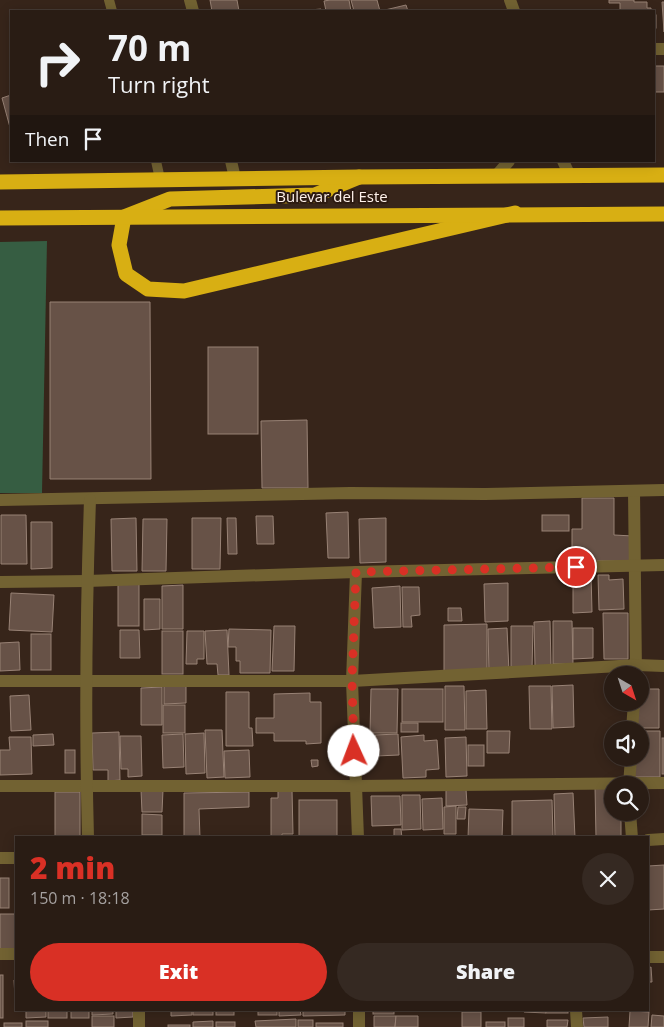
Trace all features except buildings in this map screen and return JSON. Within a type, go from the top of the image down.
[{"type":"highway","name":"Bulevar del Este","points":[[0,182],[235,178],[664,175]]},
{"type":"highway","points":[[359,177],[315,195],[170,199],[124,216],[119,245],[126,274],[148,289],[184,291],[515,214]]},
{"type":"highway","name":"Bulevar del Este","points":[[0,218],[664,214]]},
{"type":"street","points":[[231,162],[235,178]]},
{"type":"street","points":[[496,176],[508,162]]},
{"type":"street","points":[[563,162],[570,176]]},
{"type":"street","points":[[0,500],[90,500],[350,493],[486,494],[664,490]]},
{"type":"street","points":[[634,491],[636,666]]},
{"type":"street","points":[[88,836],[87,581],[90,500]]},
{"type":"street","points":[[0,582],[664,565]]},
{"type":"street","points":[[356,572],[352,681],[358,836]]},
{"type":"street","points":[[649,668],[664,666]]},
{"type":"street","points":[[0,681],[352,681],[604,671]]},
{"type":"street","points":[[649,783],[664,783]]},
{"type":"street","points":[[0,786],[604,784]]},
{"type":"street","points":[[631,821],[632,836]]},
{"type":"street","points":[[649,840],[664,840]]},
{"type":"street","points":[[0,858],[15,858]]},
{"type":"street","points":[[0,954],[15,954]]},
{"type":"street","points":[[649,957],[664,957]]},
{"type":"street","points":[[139,1011],[139,1027]]},
{"type":"street","points":[[359,1011],[359,1027]]},
{"type":"street","points":[[576,1011],[576,1027]]},
{"type":"lane","points":[[156,162],[160,179]]},
{"type":"green space","points":[[47,241],[42,493],[0,493],[0,242]]},
{"type":"route","points":[[354,751],[352,681],[356,572],[576,567]]}]
